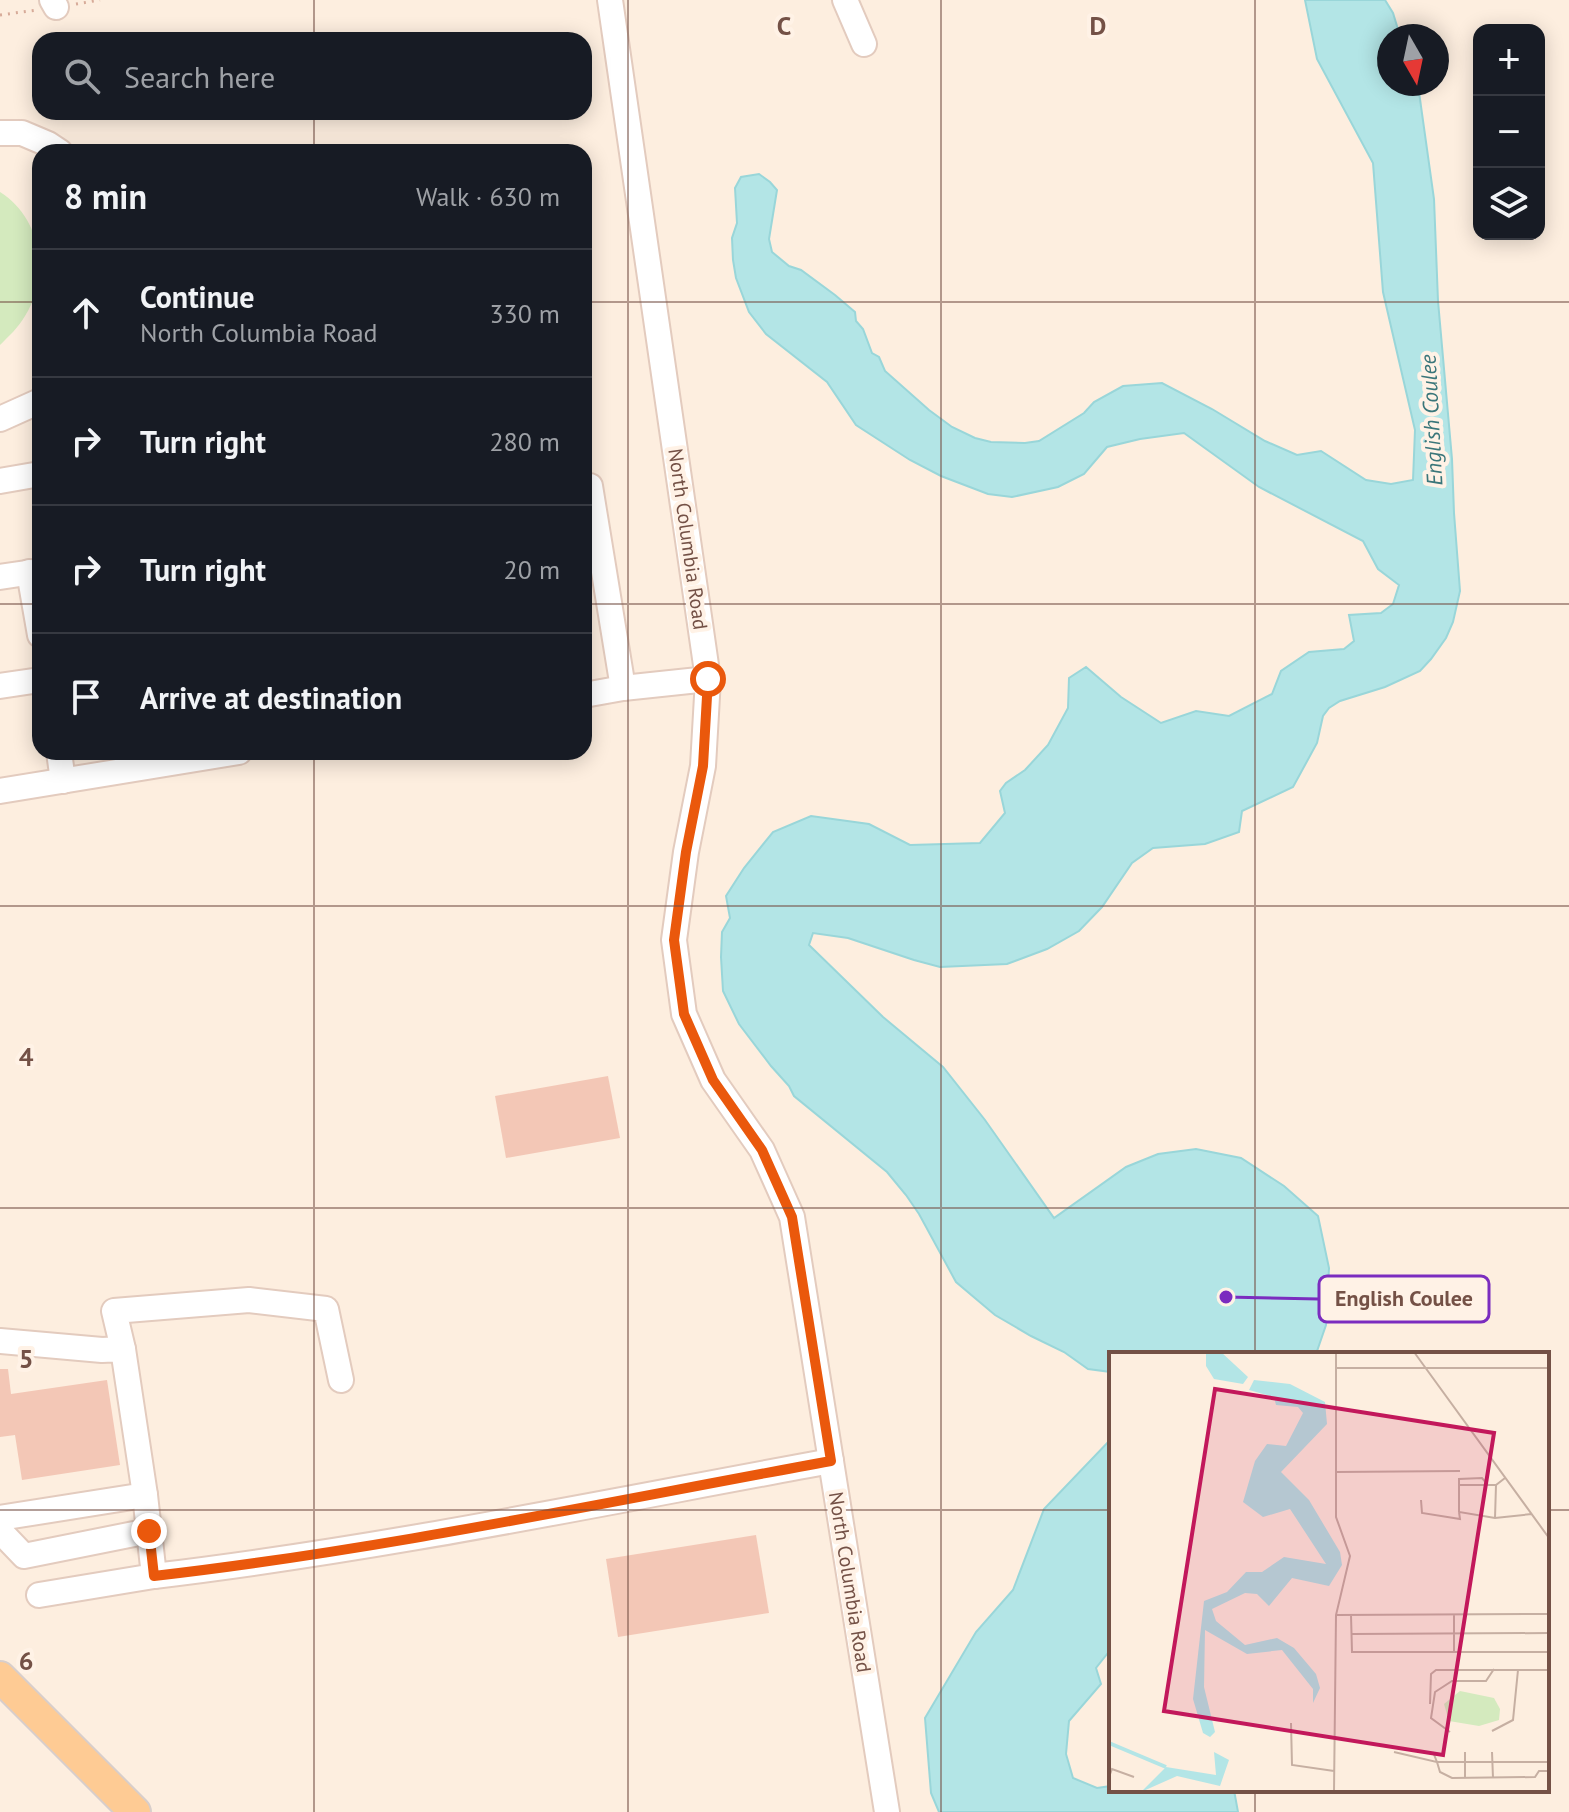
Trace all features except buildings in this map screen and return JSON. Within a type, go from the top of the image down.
[{"type":"main road","points":[[0,1677],[135,1812]]},
{"type":"street","name":"North Columbia Road","points":[[610,0],[708,679],[703,766],[686,852],[674,940],[684,1014],[713,1080],[762,1150],[792,1217],[887,1812]]},
{"type":"street","points":[[845,0],[864,44]]},
{"type":"street","points":[[0,133],[22,133],[48,144]]},
{"type":"street","points":[[0,419],[32,405]]},
{"type":"street","points":[[0,481],[32,475]]},
{"type":"street","points":[[592,527],[595,588],[623,688]]},
{"type":"street","points":[[0,577],[32,572]]},
{"type":"street","points":[[592,694],[708,679]]},
{"type":"street","points":[[0,686],[32,681]]},
{"type":"street","points":[[60,760],[63,781]]},
{"type":"street","points":[[0,791],[190,760]]},
{"type":"street","points":[[154,1576],[123,1349],[114,1311],[249,1300],[326,1309],[341,1380]]},
{"type":"street","points":[[0,1341],[123,1349]]},
{"type":"street","points":[[39,1595],[441,1533],[831,1461]]},
{"type":"street","points":[[0,1518],[145,1495]]},
{"type":"street","points":[[0,1531],[24,1556],[149,1531]]},
{"type":"green space","points":[[0,192],[14,203],[32,230],[32,302],[25,316],[0,345]]},
{"type":"water","points":[[1305,0],[1385,0],[1396,24],[1377,24],[1377,96],[1420,96],[1434,199],[1438,301],[1460,591],[1453,622],[1431,659],[1420,671],[1329,708],[1323,716],[1317,743],[1293,787],[1242,811],[1239,832],[1205,844],[1153,848],[1132,863],[1102,907],[1079,931],[1047,949],[1007,964],[940,967],[848,938],[813,933],[809,945],[883,1017],[943,1067],[985,1120],[1054,1218],[1126,1167],[1158,1154],[1196,1149],[1241,1158],[1284,1186],[1318,1216],[1329,1268],[1326,1325],[1317,1352],[1109,1352],[1109,1372],[1088,1369],[1064,1352],[995,1315],[956,1282],[919,1214],[887,1172],[794,1096],[771,1066],[739,1024],[723,991],[722,932],[730,918],[726,896],[773,832],[811,816],[869,824],[910,845],[980,843],[1005,813],[1000,791],[1048,745],[1068,708],[1069,678],[1086,667],[1121,697],[1161,723],[1196,711],[1229,716],[1272,694],[1281,671],[1309,652],[1344,649],[1354,641],[1349,615],[1381,613],[1393,604],[1399,585],[1378,569],[1363,541],[1259,487],[1184,433],[1107,447],[1084,474],[1058,487],[1012,497],[988,494],[910,460],[856,425],[827,382],[766,334],[749,312],[736,278],[733,260],[732,238],[737,223],[735,188],[741,177],[759,174],[770,182],[777,190],[769,239],[772,252],[789,266],[801,270],[855,312],[856,321],[863,329],[872,353],[879,357],[885,371],[929,410],[952,427],[975,438],[991,442],[1039,441],[1084,413],[1094,402],[1123,386],[1162,383],[1265,441],[1297,455],[1321,451],[1366,480],[1391,484],[1413,480],[1415,430],[1383,292],[1373,163],[1317,59]]},
{"type":"water","points":[[1109,1441],[1109,1652],[1096,1668],[1101,1684],[1069,1721],[1066,1754],[1073,1778],[1097,1788],[1109,1786],[1109,1792],[1234,1792],[1238,1812],[939,1812],[931,1793],[925,1718],[976,1632],[1013,1590],[1044,1509]]},
{"type":"place","name":"English Coulee","points":[[1226,1297]]},
{"type":"route","points":[[149,1531],[154,1576],[255,1564],[441,1533],[831,1461],[792,1217],[762,1150],[713,1080],[684,1014],[674,940],[686,852],[703,766],[708,679]]}]
